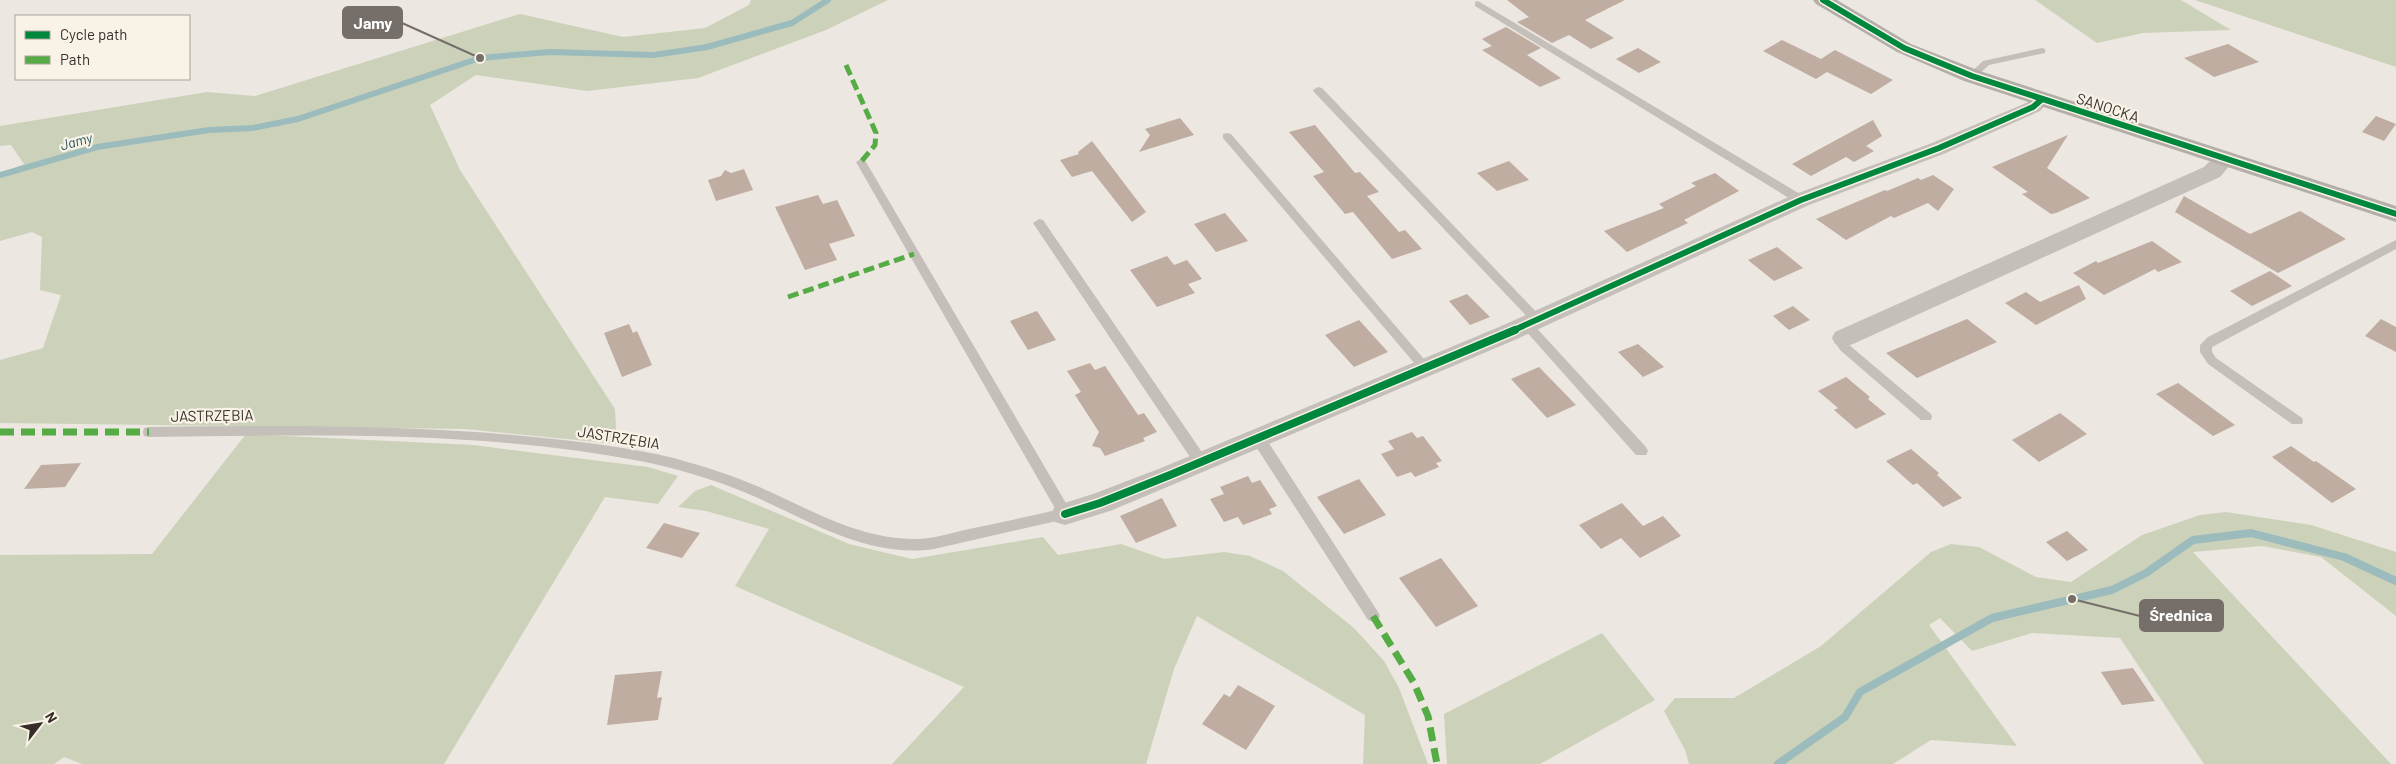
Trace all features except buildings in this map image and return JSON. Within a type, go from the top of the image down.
[{"type":"main road","name":"SANOCKA","points":[[1823,0],[1904,48],[1972,76],[2396,214]]},
{"type":"street","points":[[1065,514],[1100,503],[1201,462],[1532,323],[1801,200],[1946,144],[2033,107],[2041,100]]},
{"type":"street","points":[[1844,338],[2212,172],[2225,158]]},
{"type":"lane","points":[[1478,4],[1801,200]]},
{"type":"lane","points":[[1972,76],[1986,63],[2042,51]]},
{"type":"lane","points":[[1318,90],[1532,323],[1641,451]]},
{"type":"lane","points":[[1227,136],[1425,368]]},
{"type":"lane","points":[[861,162],[1065,514]]},
{"type":"lane","points":[[1039,223],[1201,462]]},
{"type":"lane","points":[[2297,421],[2212,362],[2206,352],[2206,345],[2212,340],[2396,244]]},
{"type":"lane","points":[[1844,338],[1841,342],[1844,347],[1926,417]]},
{"type":"lane","name":"JASTRZĘBIA","points":[[149,432],[310,430],[421,432],[623,453],[668,462],[715,475],[753,490],[818,522],[850,534],[900,544],[915,545],[945,540],[1065,514]]},
{"type":"lane","points":[[1258,438],[1373,616]]},
{"type":"green space","points":[[751,0],[888,0],[826,30],[698,78],[587,91],[476,75],[430,105],[460,170],[615,409],[617,444],[465,429],[0,423],[0,360],[43,348],[61,295],[40,290],[42,237],[32,232],[0,241],[0,174],[24,164],[11,145],[0,146],[0,126],[207,92],[255,96],[520,14],[623,37],[705,28],[749,5]]},
{"type":"green space","points":[[2035,0],[2181,0],[2231,30],[2143,33],[2097,43]]},
{"type":"green space","points":[[2195,0],[2396,0],[2396,67]]},
{"type":"green space","points":[[246,434],[473,445],[648,467],[678,476],[658,504],[605,497],[444,764],[82,764],[64,757],[54,764],[0,764],[0,555],[152,554]]},
{"type":"green space","points":[[711,485],[849,544],[912,559],[1043,537],[1058,555],[1121,544],[1164,559],[1224,552],[1250,556],[1283,571],[1354,628],[1384,661],[1399,688],[1428,764],[1363,764],[1365,715],[1197,616],[1174,669],[1146,764],[892,764],[964,687],[735,586],[769,529],[706,511],[678,507],[695,491]]},
{"type":"green space","points":[[2226,512],[2311,525],[2396,552],[2396,616],[2321,557],[2262,546],[2193,552],[2391,764],[2204,764],[2120,638],[2032,633],[1972,651],[1940,618],[1929,625],[2017,746],[1931,740],[1893,764],[1689,764],[1685,750],[1664,711],[1675,698],[1734,698],[1821,646],[1931,552],[1951,544],[1979,547],[2036,577],[2071,582],[2142,535],[2200,515]]},
{"type":"green space","points":[[1602,633],[1655,700],[1540,764],[1447,764],[1444,714]]},
{"type":"waterway","name":"Jamy","points":[[0,175],[97,147],[209,130],[253,128],[298,119],[480,58],[550,52],[654,55],[707,47],[792,23],[828,0]]},
{"type":"waterway","points":[[1778,764],[1845,717],[1860,692],[1992,618],[2112,590],[2146,573],[2193,540],[2251,533],[2344,557],[2396,581]]},
{"type":"marked path","points":[[846,65],[876,133],[875,145],[861,162]]},
{"type":"marked path","points":[[788,297],[914,254]]},
{"type":"marked path","points":[[0,432],[149,432]]},
{"type":"marked path","points":[[1373,616],[1414,683],[1428,716],[1437,764]]},
{"type":"cycle path","points":[[1823,0],[1904,48],[1972,76],[2396,214]]},
{"type":"cycle path","points":[[1065,514],[1100,503],[1170,475],[1508,333],[1801,200],[1939,148],[2033,107],[2041,100]]},
{"type":"place","name":"Jamy","points":[[480,58]]},
{"type":"place","name":"Średnica","points":[[2072,599]]}]
